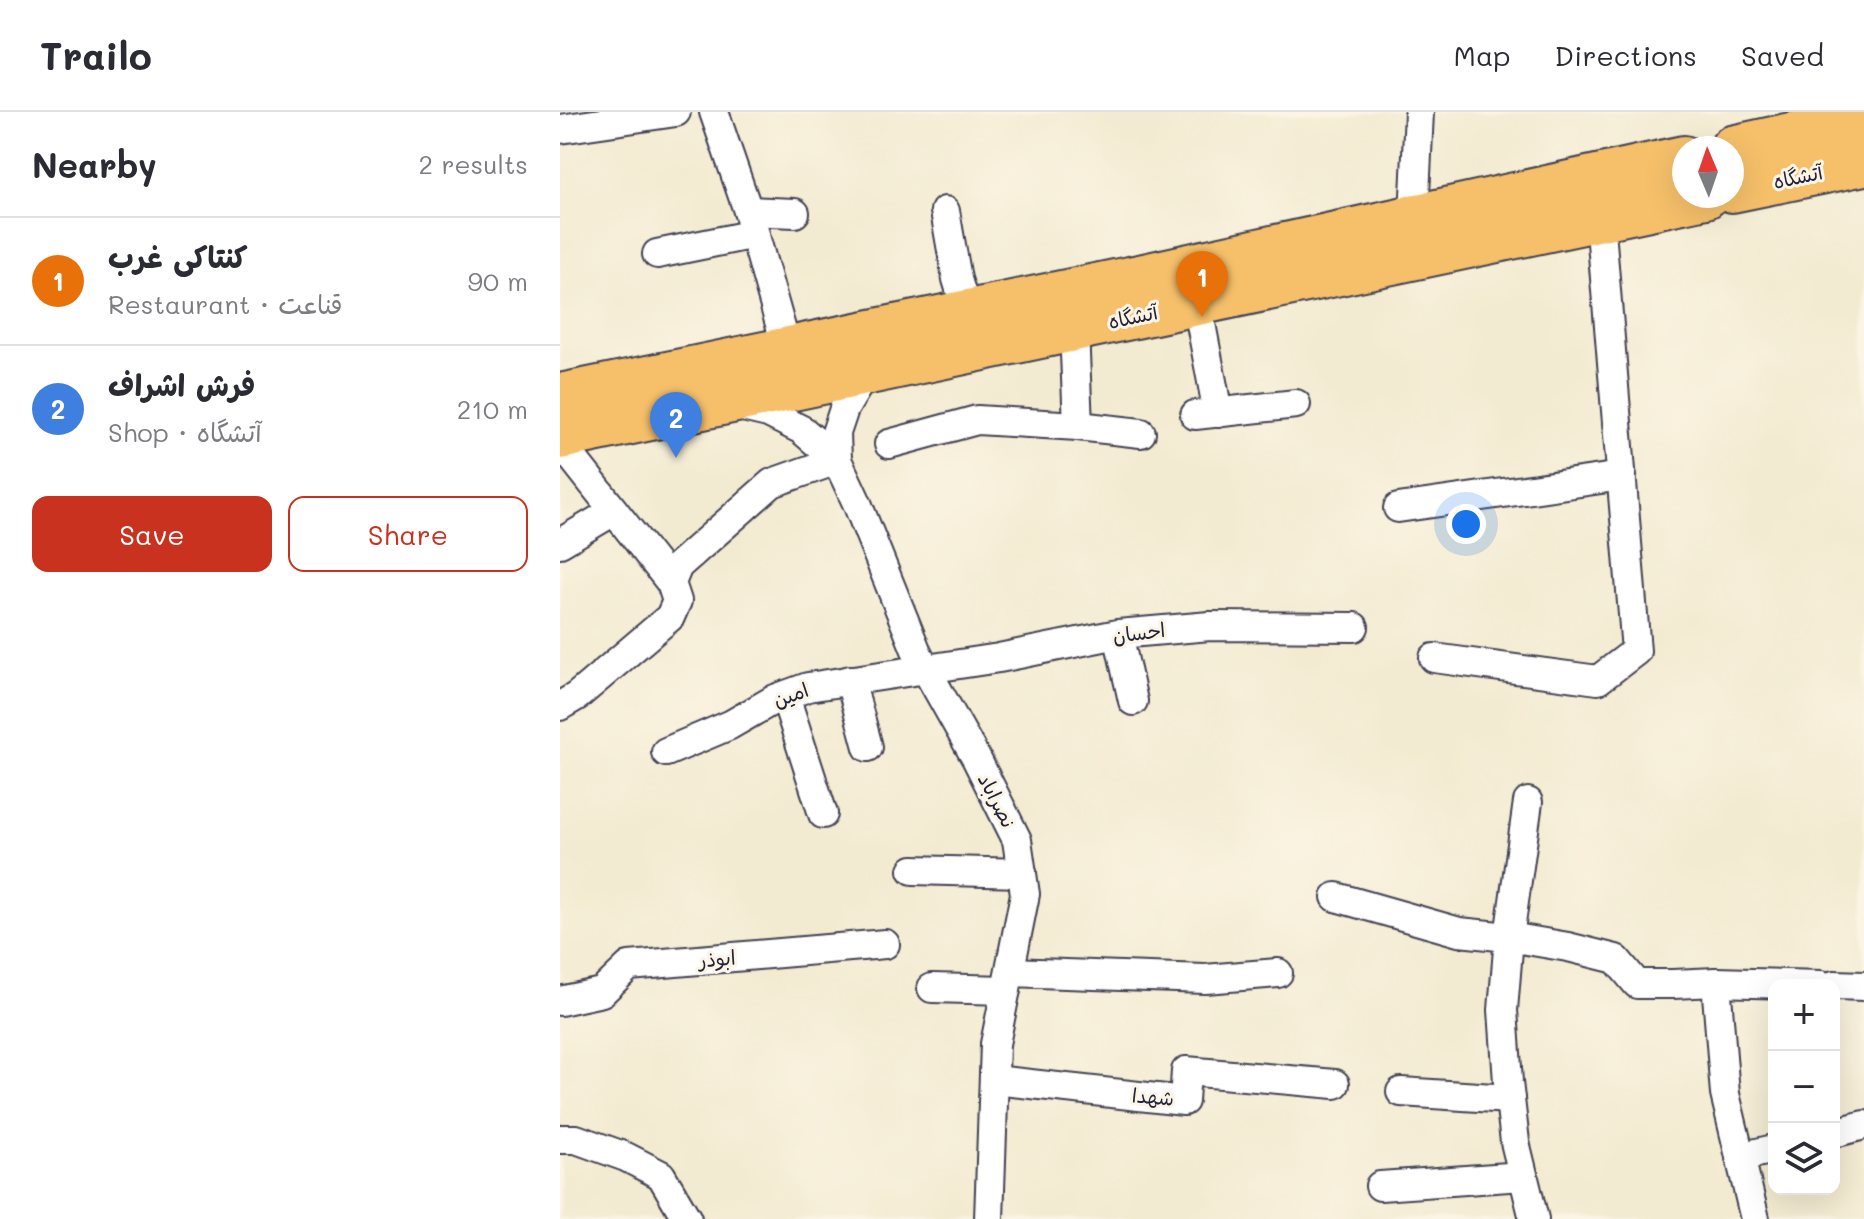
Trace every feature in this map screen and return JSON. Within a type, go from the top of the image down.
[{"type":"main road","points":[[1744,145],[1864,119]]},
{"type":"main road","name":"آتشگاه","points":[[560,440],[724,402],[1197,303],[1550,208],[1672,162]]},
{"type":"main road","name":"آتشگاه","points":[[1744,188],[1864,163]]},
{"type":"main road","name":"آتشگاه","points":[[560,396],[1414,217],[1550,208],[1600,218],[1672,203]]},
{"type":"street","points":[[560,129],[676,112]]},
{"type":"street","points":[[714,112],[752,223],[787,349]]},
{"type":"street","points":[[1414,217],[1419,112]]},
{"type":"street","points":[[945,211],[957,279],[967,312]]},
{"type":"street","points":[[657,254],[752,223],[795,213]]},
{"type":"street","points":[[1434,658],[1598,680],[1636,651],[1600,218]]},
{"type":"street","points":[[1197,303],[1206,414],[1296,404]]},
{"type":"street","points":[[1074,329],[1078,426]]},
{"type":"street","points":[[837,460],[836,433],[844,409],[866,372]]},
{"type":"street","points":[[724,402],[768,413],[802,430],[837,460]]},
{"type":"street","points":[[889,444],[977,420],[1141,433]]},
{"type":"street","points":[[560,440],[671,583],[677,601],[670,617],[577,696],[560,706]]},
{"type":"street","points":[[671,583],[678,566],[772,483],[837,460]]},
{"type":"street","name":"نصراباد","points":[[837,460],[918,655],[977,760],[1017,840],[1025,894],[995,1044],[989,1219]]},
{"type":"street","points":[[1398,508],[1622,476]]},
{"type":"street","points":[[560,543],[614,511]]},
{"type":"street","name":"احسان","points":[[926,669],[1118,634],[1210,626],[1354,627]]},
{"type":"street","points":[[1118,634],[1133,701]]},
{"type":"street","name":"امین","points":[[666,752],[730,725],[775,699],[808,687],[926,669]]},
{"type":"street","points":[[850,680],[868,747]]},
{"type":"street","points":[[785,696],[823,814]]},
{"type":"street","points":[[1528,802],[1509,937],[1503,1010],[1515,1142],[1534,1219]]},
{"type":"street","points":[[913,870],[1022,873]]},
{"type":"street","points":[[1336,897],[1459,932],[1568,947],[1616,959],[1637,984],[1768,983]]},
{"type":"street","name":"ابوذر","points":[[560,1001],[602,992],[629,966],[885,944]]},
{"type":"street","points":[[932,988],[1008,981],[1205,979],[1278,973]]},
{"type":"street","points":[[1716,982],[1725,1094],[1755,1219]]},
{"type":"street","points":[[1840,985],[1864,986]]},
{"type":"street","name":"شهدا","points":[[994,1080],[1184,1101],[1186,1071],[1335,1084]]},
{"type":"street","points":[[1401,1092],[1510,1099]]},
{"type":"street","points":[[1840,1131],[1864,1125]]},
{"type":"street","points":[[560,1139],[576,1139],[661,1175],[687,1219]]},
{"type":"street","points":[[1740,1157],[1768,1150]]},
{"type":"street","points":[[1380,1186],[1523,1176]]},
{"type":"place","name":"کنتاکی غرب","points":[[1202,317]]},
{"type":"place","name":"فرش اشراف","points":[[676,458]]}]
